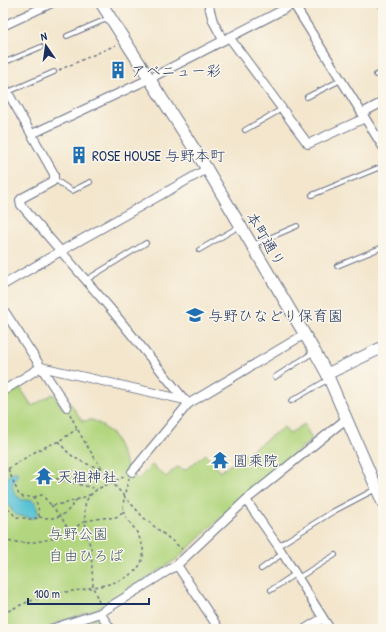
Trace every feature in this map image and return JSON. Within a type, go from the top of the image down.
[{"type":"main road","name":"本町通り","points":[[101,3],[206,169],[305,334],[328,377],[383,501]]},
{"type":"main road","points":[[328,377],[383,347]]},
{"type":"street","points":[[3,26],[52,3]]},
{"type":"street","points":[[208,3],[213,21],[308,144],[364,116],[383,102]]},
{"type":"street","points":[[32,134],[149,79],[294,3],[383,147]]},
{"type":"street","points":[[3,84],[54,174],[54,179],[52,182],[22,198],[20,202],[186,402]]},
{"type":"street","points":[[3,285],[60,251],[206,169]]},
{"type":"street","points":[[3,309],[66,407]]},
{"type":"street","points":[[132,472],[186,402],[305,334]]},
{"type":"street","points":[[3,391],[41,367],[186,402]]},
{"type":"street","points":[[51,629],[100,613],[177,564],[246,500],[346,419]]},
{"type":"street","points":[[246,500],[278,546],[330,629]]},
{"type":"street","points":[[177,564],[219,629]]},
{"type":"street","points":[[100,613],[110,629]]},
{"type":"street","points":[[305,629],[323,618]]},
{"type":"lane","points":[[380,3],[383,9]]},
{"type":"lane","points":[[67,36],[110,17]]},
{"type":"lane","points":[[3,64],[41,47]]},
{"type":"lane","points":[[8,92],[54,72]]},
{"type":"lane","points":[[376,75],[383,72]]},
{"type":"lane","points":[[306,97],[341,80]]},
{"type":"lane","points":[[245,130],[282,110]]},
{"type":"lane","points":[[312,195],[383,166]]},
{"type":"lane","points":[[54,179],[72,191],[90,182]]},
{"type":"lane","points":[[199,250],[240,226]]},
{"type":"lane","points":[[252,245],[297,226]]},
{"type":"lane","points":[[86,280],[146,244]]},
{"type":"lane","points":[[337,266],[383,247]]},
{"type":"lane","points":[[275,377],[315,352]]},
{"type":"lane","points":[[291,401],[328,377]]},
{"type":"lane","points":[[278,546],[376,488]]},
{"type":"lane","points":[[261,569],[282,554]]},
{"type":"lane","points":[[271,590],[335,554]]},
{"type":"path","points":[[54,72],[125,41]]},
{"type":"path","points":[[66,407],[77,429],[112,483],[144,518],[181,547],[188,555]]},
{"type":"path","points":[[3,472],[38,450],[58,441],[77,429]]},
{"type":"path","points":[[58,441],[69,455],[80,461],[102,469]]},
{"type":"path","points":[[3,467],[8,470],[14,481],[17,492],[20,495],[23,497],[42,495],[61,517],[69,532]]},
{"type":"path","points":[[3,614],[26,602],[46,596],[80,591],[93,587],[106,586],[132,574],[140,566],[143,557],[142,543],[123,511],[124,496],[129,474],[98,489],[87,501],[85,521],[91,548],[93,587],[98,600]]},
{"type":"path","points":[[50,477],[98,489]]},
{"type":"path","points":[[4,496],[7,492],[5,490]]},
{"type":"path","points":[[51,505],[65,503],[92,494]]},
{"type":"path","points":[[33,497],[37,504],[39,517]]},
{"type":"path","points":[[3,504],[16,517],[31,519],[39,517],[53,519],[61,517],[69,511],[77,499]]},
{"type":"path","points":[[3,541],[29,543],[51,539],[62,536],[85,521],[114,518],[120,515],[123,511]]},
{"type":"green space","name":"与野公園","points":[[19,386],[32,406],[53,394],[63,409],[71,404],[82,421],[92,420],[100,424],[114,436],[128,468],[137,480],[152,465],[166,477],[177,467],[185,470],[206,454],[220,472],[284,427],[289,434],[304,424],[312,439],[217,521],[177,559],[97,609],[51,625],[51,629],[3,629],[3,397]]},
{"type":"green space","points":[[97,618],[100,619],[107,629],[85,629],[81,622]]},
{"type":"water","points":[[13,472],[17,472],[18,474],[12,485],[15,494],[22,500],[33,500],[36,504],[38,513],[36,517],[32,518],[16,515],[3,501],[3,481]]},
{"type":"place","name":"アベニュー彩","points":[[118,70]]},
{"type":"place","name":"ROSE HOUSE 与野本町","points":[[79,155]]},
{"type":"place","name":"与野ひなどり保育園","points":[[195,315]]},
{"type":"place","name":"圓乘院","points":[[220,460]]},
{"type":"place","name":"天祖神社","points":[[44,476]]},
{"type":"park label","name":"自由ひろば","points":[[86,555]]}]
